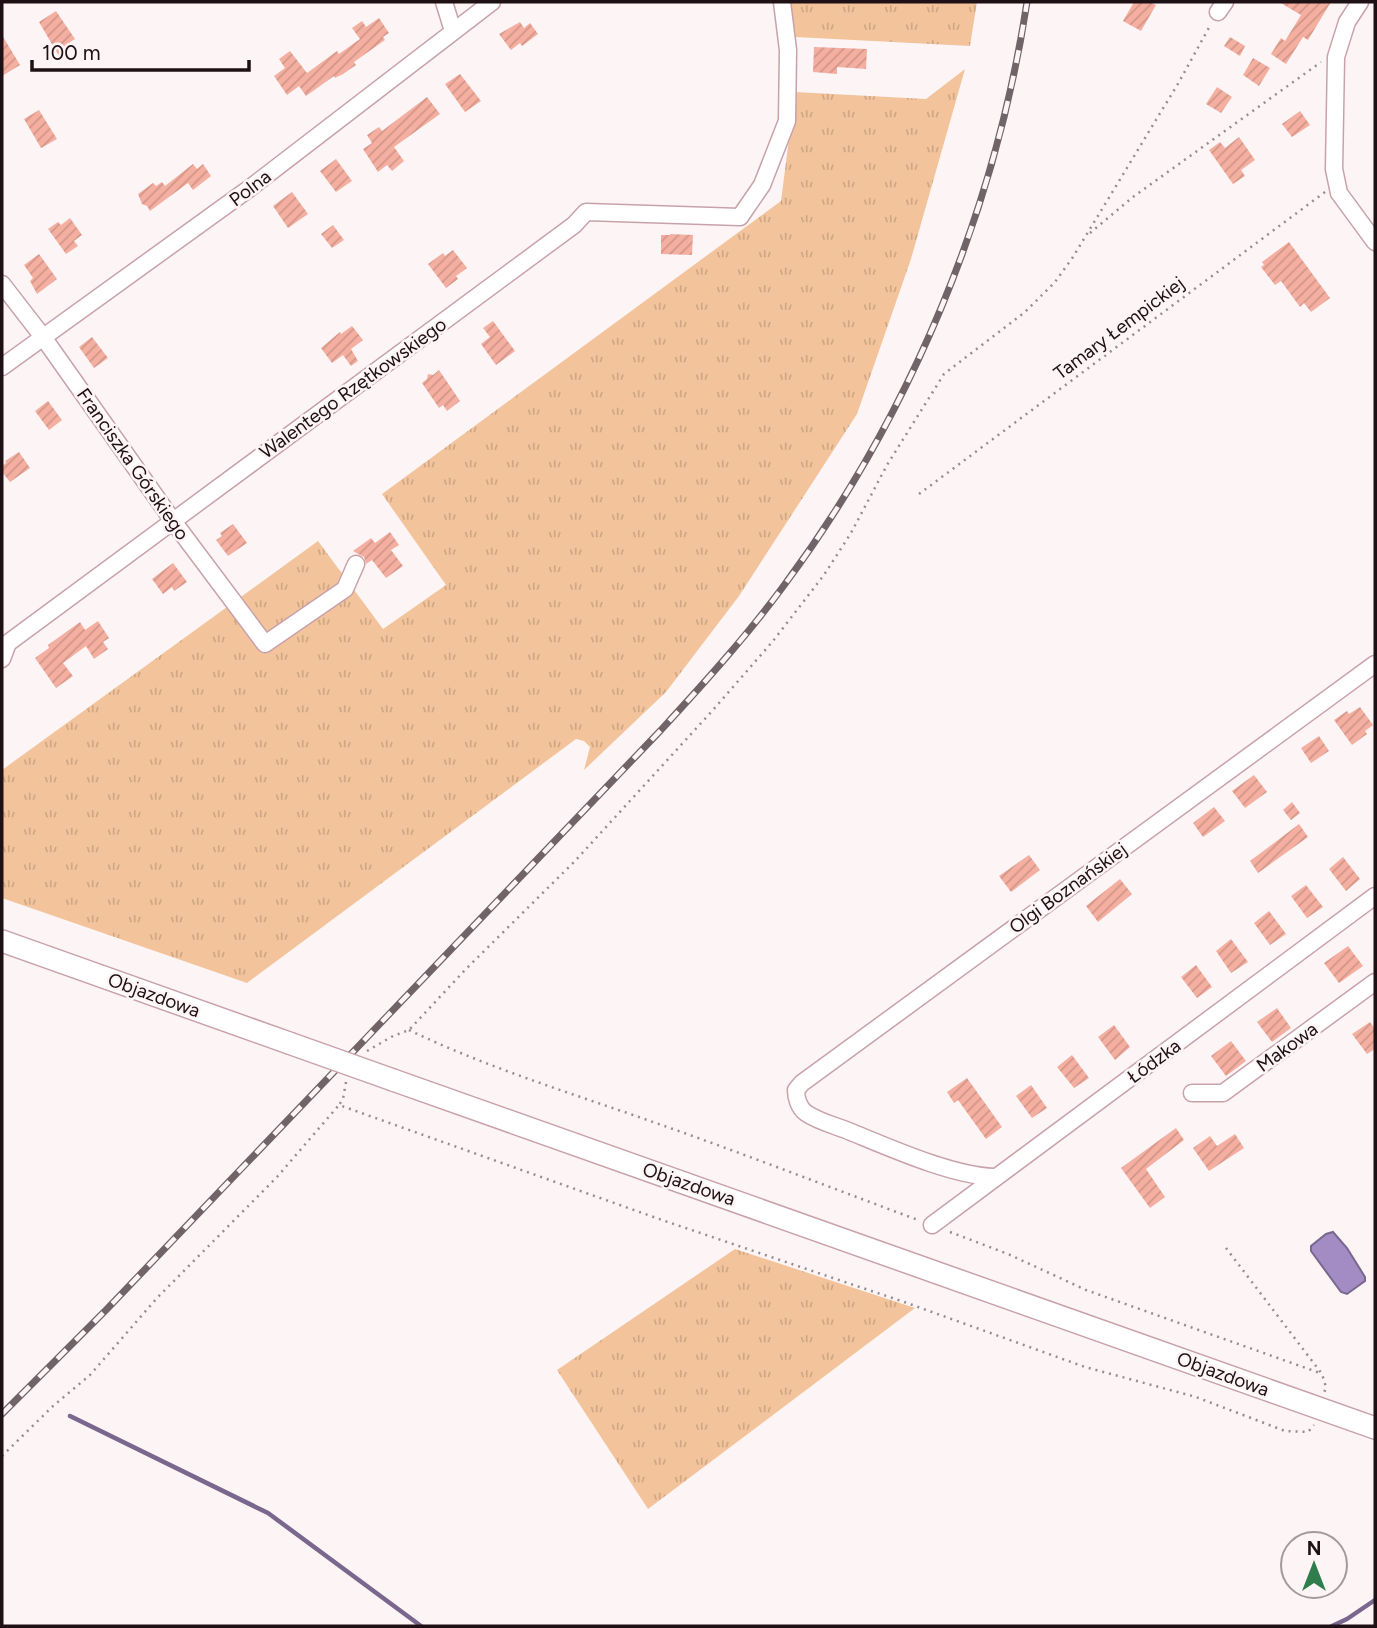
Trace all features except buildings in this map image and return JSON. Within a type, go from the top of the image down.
[{"type":"main road","name":"Objazdowa","points":[[2,941],[1375,1428]]},
{"type":"street","points":[[444,2],[453,31]]},
{"type":"street","name":"Polna","points":[[2,367],[250,188],[492,2]]},
{"type":"street","name":"Walentego Rzętkowskiego","points":[[2,659],[8,643],[574,225],[586,212],[740,217],[762,185],[787,121],[788,50],[782,2]]},
{"type":"street","points":[[1360,2],[1347,22],[1336,57],[1334,169],[1339,193],[1375,242]]},
{"type":"street","name":"Franciszka Górskiego","points":[[2,284],[265,644],[345,589],[356,564]]},
{"type":"street","name":"Olgi Boznańskiej","points":[[994,1177],[972,1176],[890,1148],[820,1119],[805,1112],[800,1106],[796,1090],[1375,664]]},
{"type":"street","name":"Łódzka","points":[[932,1225],[1375,896]]},
{"type":"street","name":"Makowa","points":[[1192,1093],[1223,1093],[1375,982]]},
{"type":"path","points":[[362,1055],[393,1036],[409,1030],[575,861],[773,641],[824,575],[851,533],[887,465],[944,374],[1025,312],[1055,282],[1087,235],[1221,7]]},
{"type":"path","points":[[1087,235],[1133,197],[1246,115],[1319,63],[1336,57]]},
{"type":"path","name":"Tamary Łempickiej","points":[[919,494],[1336,184]]},
{"type":"path","points":[[409,1030],[452,1051],[717,1144],[1008,1254],[1086,1290],[1322,1374]]},
{"type":"path","points":[[2,1456],[53,1406],[90,1375],[158,1298],[277,1177],[339,1105],[343,1099],[346,1080]]},
{"type":"path","points":[[339,1105],[1085,1367],[1196,1397],[1285,1431],[1300,1433],[1312,1429],[1326,1387],[1322,1374],[1226,1248]]},
{"type":"green space","points":[[790,2],[977,2],[970,46],[795,37]]},
{"type":"green space","points":[[965,69],[911,259],[857,414],[739,596],[666,692],[584,770],[590,747],[584,741],[576,739],[247,983],[2,898],[2,770],[318,541],[383,629],[446,585],[382,494],[781,201],[795,92],[926,99]]},
{"type":"green space","points":[[735,1249],[915,1308],[648,1509],[557,1370]]},
{"type":"shaded area","points":[[1333,1232],[1347,1248],[1365,1277],[1365,1281],[1347,1294],[1341,1292],[1311,1251],[1311,1246]]},
{"type":"waterway","points":[[70,1416],[268,1513],[421,1626]]},
{"type":"waterway","points":[[1332,1626],[1375,1600]]},
{"type":"railway","points":[[2,1414],[107,1309],[661,730],[740,641],[785,584],[830,519],[871,451],[909,380],[941,308],[970,233],[993,157],[1013,80],[1027,2]]}]
